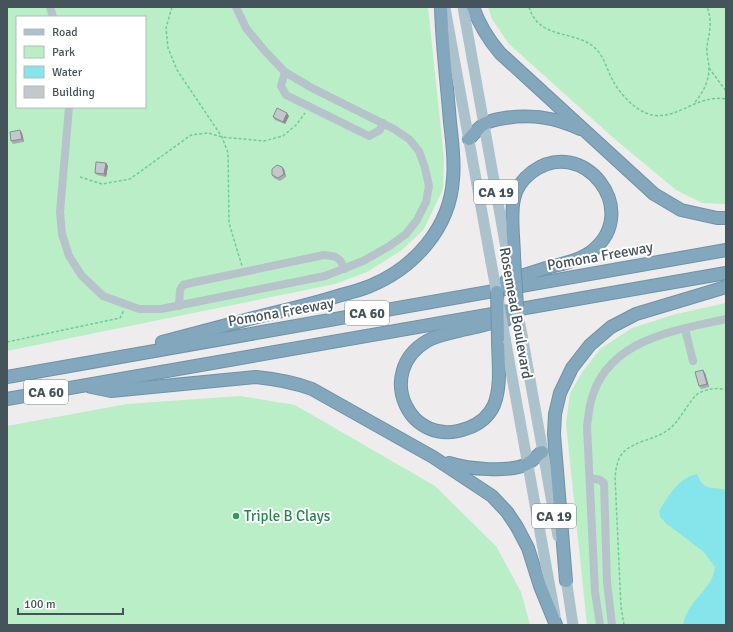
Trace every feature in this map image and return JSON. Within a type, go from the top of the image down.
[{"type":"highway","points":[[79,364],[309,305],[370,287],[389,277],[416,258],[436,232],[444,216],[450,199],[453,181],[453,156],[441,37],[441,7]]},
{"type":"highway","points":[[473,7],[489,40],[500,52],[654,194],[681,210],[716,218],[726,218]]},
{"type":"highway","points":[[469,139],[483,124],[492,120],[518,116],[540,116],[556,119],[584,131]]},
{"type":"highway","points":[[451,298],[570,262],[591,252],[599,245],[610,227],[612,217],[611,203],[608,192],[601,182],[586,169],[575,164],[562,162],[550,163],[537,168],[526,177],[518,187],[513,200],[511,258],[517,306]]},
{"type":"highway","name":"Pomona Freeway","points":[[7,377],[726,250]]},
{"type":"highway","name":"CA 60","points":[[7,399],[726,273]]},
{"type":"highway","points":[[566,581],[554,434],[555,414],[560,393],[572,368],[590,345],[611,327],[636,314],[726,287]]},
{"type":"highway","points":[[497,292],[502,338],[499,388],[494,406],[486,417],[474,426],[460,432],[443,432],[429,428],[415,420],[406,406],[401,393],[401,378],[405,363],[414,351],[428,341],[446,334],[606,295]]},
{"type":"highway","points":[[86,385],[111,391],[249,378],[289,381],[312,388],[433,457],[492,496],[507,512],[528,548],[540,586],[556,625]]},
{"type":"highway","points":[[433,457],[459,466],[478,469],[516,467],[528,464],[542,452]]},
{"type":"main road","name":"Rosemead Boulevard","points":[[445,7],[497,292]]},
{"type":"main road","name":"Rosemead Boulevard","points":[[463,7],[483,124],[511,258]]},
{"type":"main road","name":"Rosemead Boulevard","points":[[517,306],[573,625]]},
{"type":"main road","name":"Rosemead Boulevard","points":[[502,338],[528,464],[556,625]]},
{"type":"lane","points":[[69,108],[60,212],[62,234],[69,256],[82,276],[103,296],[140,309],[161,309],[179,306],[325,276],[363,262],[388,247],[406,234],[417,220],[426,202],[428,186],[425,168],[419,151],[409,139],[383,123],[312,88],[285,72],[246,28],[236,7]]},
{"type":"lane","points":[[285,72],[280,86],[286,95],[369,136],[380,130],[383,123]]},
{"type":"lane","points":[[179,306],[180,290],[183,285],[324,255],[339,259],[343,262],[344,269]]},
{"type":"lane","points":[[600,625],[595,592],[587,426],[590,404],[597,384],[618,357],[635,346],[651,338],[726,319]]},
{"type":"lane","points":[[685,329],[693,362]]},
{"type":"lane","points":[[590,478],[600,480],[604,483],[608,589],[612,625]]},
{"type":"lane","points":[[594,562],[607,562]]},
{"type":"path","points":[[172,7],[166,28],[168,48],[177,70],[222,137],[228,153],[229,223],[243,272]]},
{"type":"path","points":[[529,7],[536,21],[541,26],[584,42],[597,50],[619,90],[627,100],[652,115],[662,115],[681,110],[712,98],[726,99]]},
{"type":"path","points":[[694,104],[707,84],[709,68],[707,48],[711,16],[708,7]]},
{"type":"path","points":[[709,68],[726,91]]},
{"type":"path","points":[[80,177],[102,184],[130,179],[191,135],[208,133],[222,137],[264,141],[283,136],[296,125],[310,107]]},
{"type":"path","points":[[7,342],[120,318],[127,305]]},
{"type":"path","points":[[624,625],[620,607],[615,477],[617,465],[622,454],[630,447],[669,430],[681,417],[698,393],[709,389],[722,388],[726,390]]},
{"type":"green space","points":[[7,7],[428,7],[444,158],[443,189],[424,229],[402,250],[367,272],[335,284],[7,351]]},
{"type":"green space","points":[[488,7],[726,7],[726,204],[702,203],[676,190],[617,141],[509,44],[492,19]]},
{"type":"green space","points":[[726,303],[726,625],[587,625],[566,424],[570,393],[583,371],[600,349],[632,328],[676,314]]},
{"type":"green space","name":"Triple B Clays","points":[[240,396],[295,405],[435,486],[496,546],[521,592],[530,625],[7,625],[7,426],[127,404]]},
{"type":"water","points":[[697,474],[706,486],[726,490],[726,625],[683,625],[690,607],[711,580],[715,567],[704,552],[660,517],[659,511],[679,483]]},
{"type":"building","points":[[277,108],[287,113],[283,122],[273,117]]},
{"type":"building","points":[[20,130],[22,139],[11,141],[10,132]]},
{"type":"building","points":[[96,162],[106,163],[104,174],[95,173]]},
{"type":"building","points":[[277,165],[282,167],[284,174],[278,178],[272,175],[272,169]]},
{"type":"building","points":[[703,370],[707,384],[699,386],[695,372]]},
{"type":"place","name":"Triple B Clays","points":[[236,516]]}]
